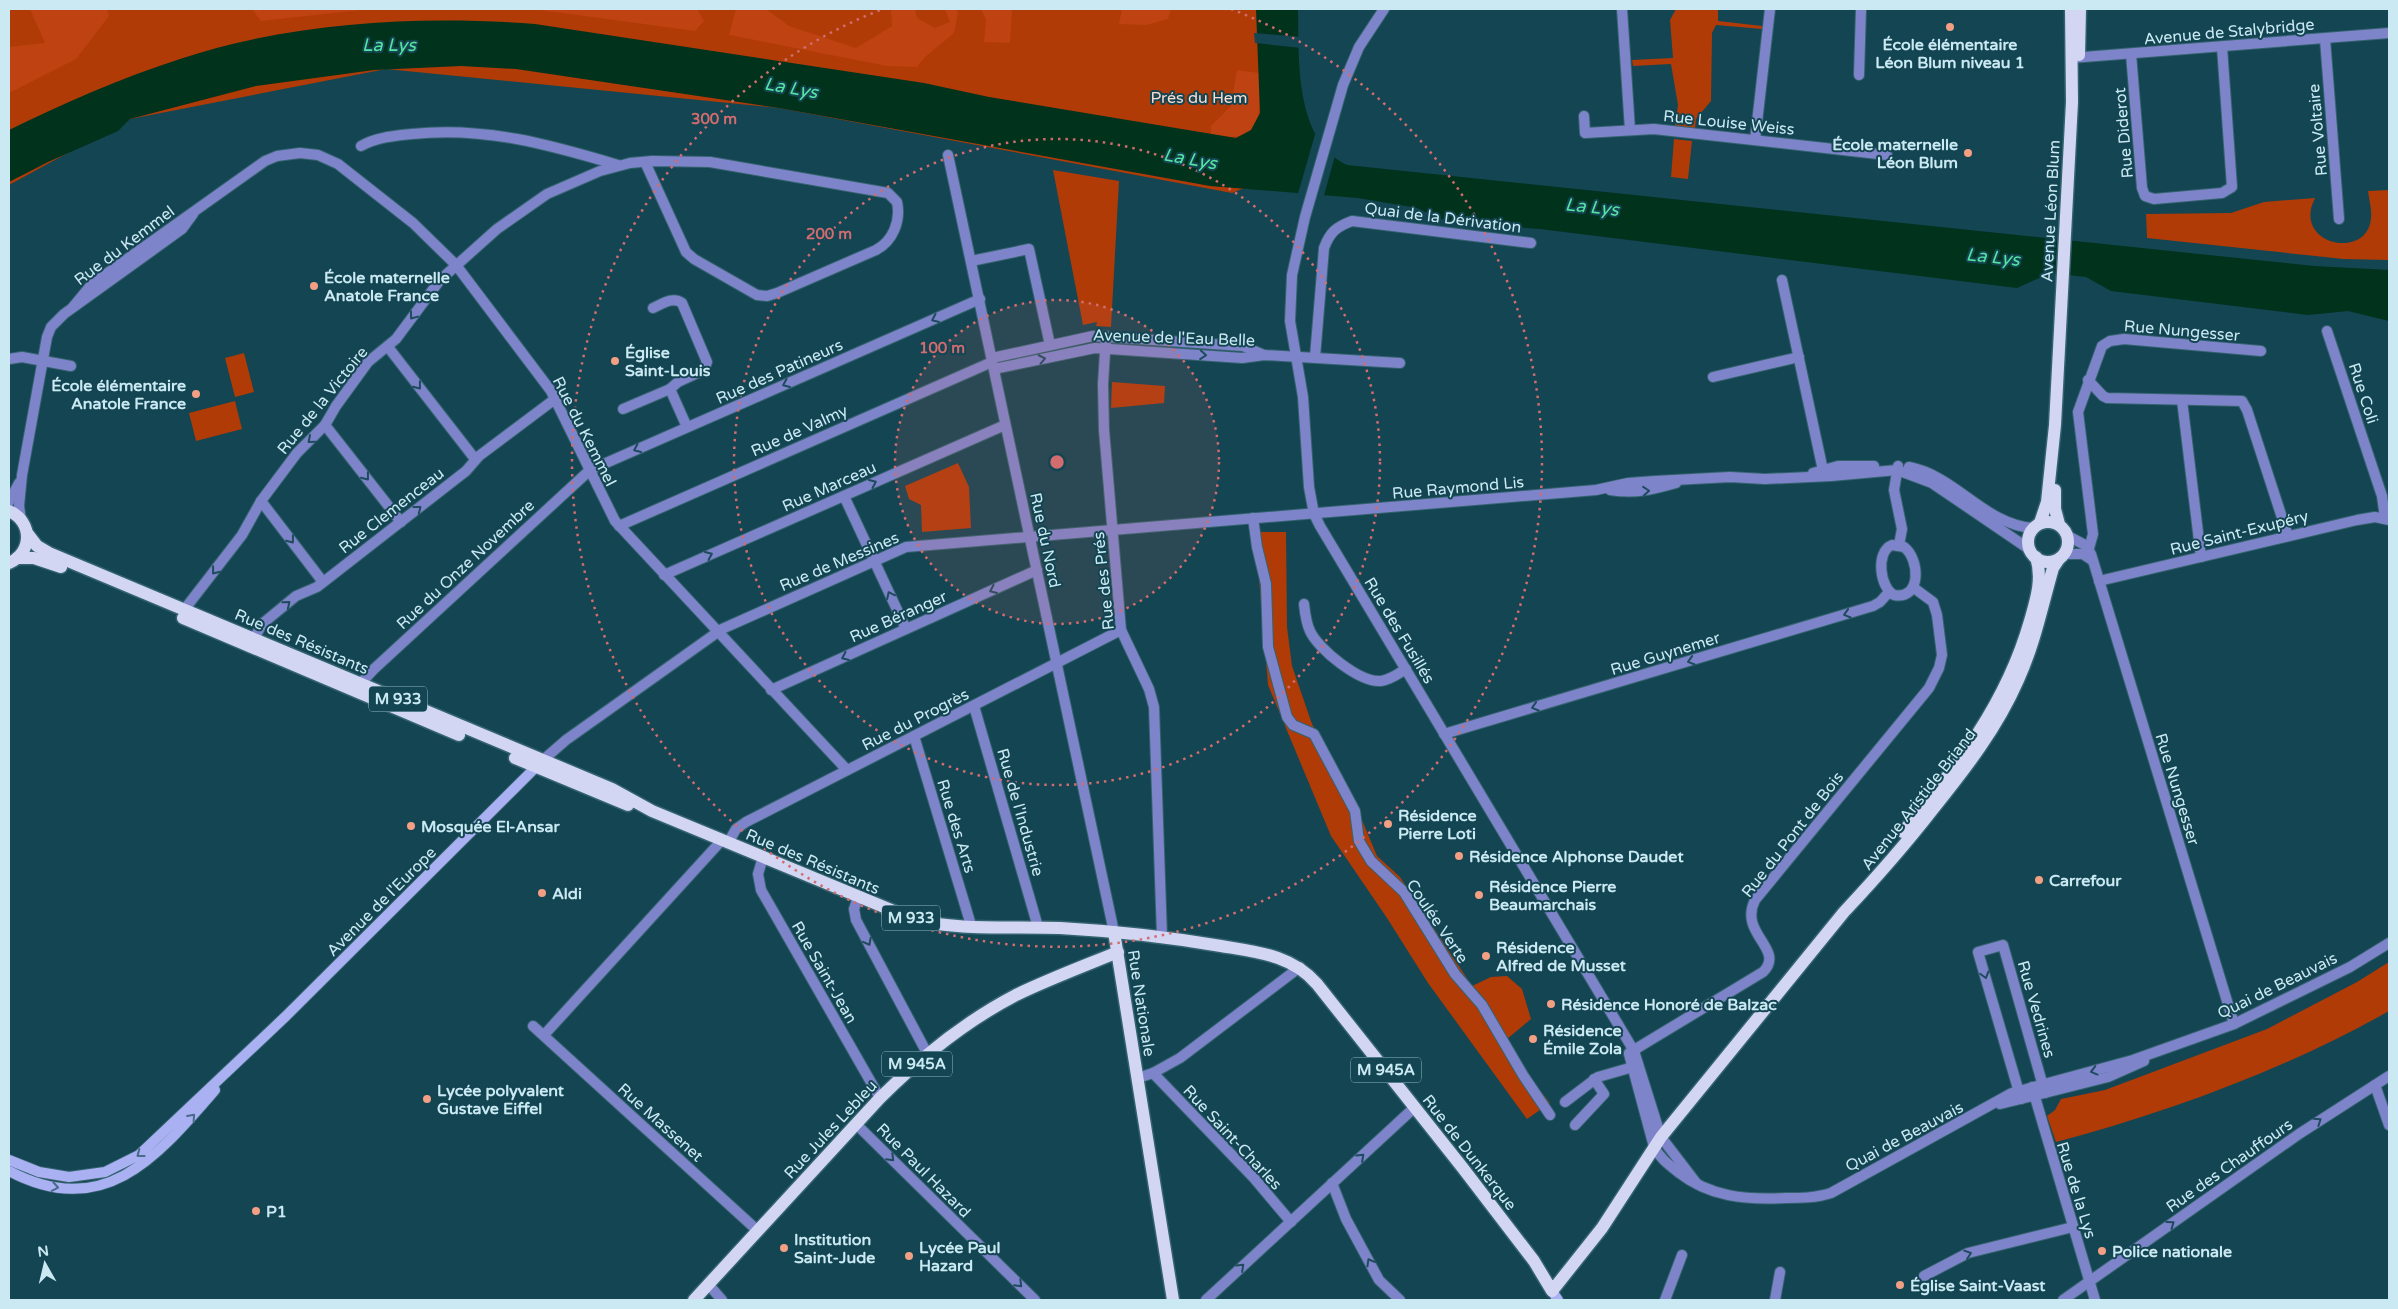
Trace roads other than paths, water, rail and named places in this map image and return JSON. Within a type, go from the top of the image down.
[{"type":"main road","name":"Avenue Léon Blum","points":[[2071,9],[2075,57]]},
{"type":"main road","name":"Avenue Léon Blum","points":[[2055,425],[2072,102],[2080,9]]},
{"type":"main road","points":[[2055,425],[2055,504],[2059,524],[2068,536],[2068,545],[2062,556],[2047,562],[2032,553],[2028,539],[2037,525],[2047,502],[2055,425]]},
{"type":"main road","points":[[9,511],[21,520]]},
{"type":"main road","name":"Rue des Résistants","points":[[21,520],[27,533],[37,546],[43,550],[184,610],[251,642],[361,683],[540,763]]},
{"type":"main road","points":[[2037,525],[2049,521],[2059,524]]},
{"type":"main road","points":[[13,561],[25,548],[27,533]]},
{"type":"main road","name":"Avenue Aristide Briand","points":[[1555,1296],[1602,1228],[1657,1142],[1844,912],[1874,868],[1961,760],[1994,709],[2013,668],[2031,618],[2039,582],[2032,553]]},
{"type":"main road","name":"Avenue Aristide Briand","points":[[1844,912],[1871,884],[1922,823],[1963,773],[1990,734],[2023,669],[2036,634],[2053,568],[2062,556]]},
{"type":"main road","name":"Rue des Résistants","points":[[13,561],[30,557],[49,562],[251,642],[540,763],[612,789],[652,811],[920,921],[1114,932]]},
{"type":"main road","name":"Rue de Dunkerque","points":[[1114,932],[1162,936],[1274,956],[1300,967],[1317,984],[1415,1107],[1534,1261],[1555,1296]]},
{"type":"main road","name":"Rue Nationale","points":[[1114,932],[1173,1300]]},
{"type":"main road","name":"Rue Jules Lebleu","points":[[694,1300],[880,1098],[928,1055],[978,1018],[1018,994],[1118,952]]},
{"type":"street","name":"Rue des Fusillés","points":[[1384,9],[1356,53],[1332,118],[1295,260],[1291,292],[1291,327],[1303,397],[1309,487],[1314,514],[1614,1019],[1637,1066],[1657,1142]]},
{"type":"street","points":[[1622,9],[1630,130]]},
{"type":"street","points":[[1755,140],[1770,9]]},
{"type":"street","points":[[1859,75],[1861,9]]},
{"type":"street","name":"Avenue de Stalybridge","points":[[2075,57],[2389,33]]},
{"type":"street","name":"Rue Voltaire","points":[[2325,39],[2339,218]]},
{"type":"street","name":"Rue Diderot","points":[[2131,54],[2143,193],[2149,198],[2154,199],[2226,192],[2233,182],[2222,47]]},
{"type":"street","name":"Rue Louise Weiss","points":[[1584,116],[1585,133],[1654,129],[1887,155]]},
{"type":"street","points":[[360,146],[382,137],[416,133],[480,134],[534,141],[619,166]]},
{"type":"street","name":"Rue du Kemmel","points":[[21,520],[19,506],[22,475],[43,360],[51,327],[73,307],[92,284],[265,161],[282,155],[308,153],[322,157],[345,168],[413,223],[456,266],[555,399],[619,526],[847,770]]},
{"type":"street","name":"Rue du Nord","points":[[948,155],[1114,932]]},
{"type":"street","name":"Rue de la Victoire","points":[[184,610],[242,535],[261,501],[297,453],[326,425],[336,406],[368,362],[388,348],[440,280],[498,228],[535,201],[588,175],[619,166],[645,162],[710,162],[888,193],[896,199],[898,206],[895,228],[886,244],[876,250],[777,293],[767,296],[757,295],[694,259],[686,252],[645,162]]},
{"type":"street","name":"Quai de la Dérivation","points":[[1315,357],[1324,248],[1329,235],[1337,226],[1352,221],[1531,243]]},
{"type":"street","points":[[971,262],[1029,249],[1050,345]]},
{"type":"street","points":[[1782,280],[1824,473]]},
{"type":"street","name":"Rue des Patineurs","points":[[590,470],[980,299]]},
{"type":"street","points":[[623,409],[670,389],[678,382],[704,370],[707,362],[680,301],[672,300],[653,308]]},
{"type":"street","name":"Rue Coli","points":[[2328,331],[2382,496],[2387,519]]},
{"type":"street","name":"Avenue de l'Eau Belle","points":[[993,363],[1050,345],[1093,336],[1243,346],[1264,354]]},
{"type":"street","name":"Rue des Prés","points":[[1106,336],[1104,425],[1121,630],[1153,700],[1162,936]]},
{"type":"street","name":"Rue Nungesser","points":[[2234,1024],[2100,581],[2090,556],[2093,534],[2078,416],[2088,380],[2102,346],[2117,339],[2261,351]]},
{"type":"street","points":[[388,348],[476,459]]},
{"type":"street","name":"Avenue de l'Eau Belle","points":[[993,363],[1105,348],[1242,358],[1264,354],[1400,363]]},
{"type":"street","points":[[9,359],[22,357],[70,366]]},
{"type":"street","points":[[1713,377],[1799,357]]},
{"type":"street","name":"Rue de Valmy","points":[[619,526],[993,363]]},
{"type":"street","points":[[2088,380],[2102,396],[2107,398],[2242,401],[2248,410],[2288,536]]},
{"type":"street","points":[[670,389],[687,427]]},
{"type":"street","name":"Rue Clemenceau","points":[[251,642],[262,624],[296,596],[324,582],[466,471],[476,459],[555,399]]},
{"type":"street","points":[[2182,400],[2201,557]]},
{"type":"street","points":[[326,425],[401,522]]},
{"type":"street","name":"Rue Marceau","points":[[664,575],[1006,425]]},
{"type":"street","points":[[1898,468],[1894,490],[1902,529],[1899,545]]},
{"type":"street","name":"Rue Raymond Lis","points":[[1314,514],[1603,490],[1628,483],[1730,476],[1765,479],[1898,468],[1920,470],[1934,475],[2010,524],[2037,525]]},
{"type":"street","name":"Rue Raymond Lis","points":[[1898,468],[1932,483],[2032,553]]},
{"type":"street","name":"Rue du Onze Novembre","points":[[361,683],[381,662],[590,470]]},
{"type":"street","name":"Rue du Kemmel","points":[[9,502],[22,475]]},
{"type":"street","points":[[844,496],[906,629]]},
{"type":"street","points":[[261,501],[324,582]]},
{"type":"street","name":"Rue de Messines","points":[[540,763],[566,740],[717,632],[873,561],[911,546],[1314,514]]},
{"type":"street","name":"Coulée Verte","points":[[1253,518],[1257,547],[1266,584],[1268,647],[1287,716],[1293,724],[1314,734],[1354,811],[1359,841],[1371,861],[1404,892],[1455,974],[1482,1005],[1523,1075],[1550,1114]]},
{"type":"street","name":"Rue Saint-Exupéry","points":[[2100,581],[2357,520],[2387,519]]},
{"type":"street","points":[[2068,536],[2085,544],[2090,556]]},
{"type":"street","points":[[1899,545],[1906,548],[1911,555],[1915,577],[1914,588],[1910,593],[1900,596],[1889,592],[1882,558],[1887,548],[1899,545]]},
{"type":"street","points":[[2062,556],[2079,553],[2090,556]]},
{"type":"street","name":"Rue Béranger","points":[[771,690],[1037,570]]},
{"type":"street","name":"Rue du Pont de Bois","points":[[1631,1052],[1763,972],[1769,965],[1770,954],[1752,924],[1751,913],[1755,900],[1929,688],[1939,668],[1942,649],[1936,610],[1929,598],[1914,588]]},
{"type":"street","name":"Rue Guynemer","points":[[1444,734],[1873,606],[1880,602],[1889,592]]},
{"type":"street","points":[[1304,604],[1312,636],[1321,646],[1353,671],[1367,678],[1381,681],[1406,669]]},
{"type":"street","name":"Rue du Progrès","points":[[725,842],[742,824],[1058,664],[1121,630]]},
{"type":"street","name":"Rue de l'Industrie","points":[[974,706],[1038,927]]},
{"type":"street","name":"Rue des Arts","points":[[914,736],[971,925]]},
{"type":"street","name":"Avenue de l'Europe","points":[[9,1160],[39,1172],[69,1178],[96,1175],[119,1166],[144,1151],[239,1061],[540,763]]},
{"type":"street","points":[[544,1035],[725,842]]},
{"type":"street","name":"Rue Saint-Jean","points":[[763,857],[757,878],[761,890],[880,1098]]},
{"type":"street","points":[[858,897],[854,910],[856,920],[928,1055]]},
{"type":"street","name":"Quai de Beauvais","points":[[1657,1142],[1698,1184],[1717,1193],[1756,1199],[1804,1197],[1831,1193],[1991,1106],[2020,1095],[2133,1060],[2234,1024],[2350,967],[2389,943]]},
{"type":"street","name":"Rue Vedrines","points":[[2020,1095],[1978,952],[2003,945],[2044,1089]]},
{"type":"street","points":[[1138,1078],[1153,1073],[1180,1058],[1300,967]]},
{"type":"street","name":"Rue Massenet","points":[[533,1026],[758,1231]]},
{"type":"street","name":"Avenue de l'Europe","points":[[9,1171],[39,1183],[70,1188],[98,1186],[129,1174],[153,1157],[183,1127],[239,1061]]},
{"type":"street","points":[[1565,1102],[1594,1079],[1637,1066]]},
{"type":"street","name":"Rue Saint-Charles","points":[[1153,1073],[1252,1177],[1290,1222]]},
{"type":"street","name":"Rue des Chauffours","points":[[2064,1300],[2299,1134],[2389,1076]]},
{"type":"street","points":[[1575,1125],[1607,1090],[1594,1079]]},
{"type":"street","points":[[2375,1085],[2387,1112],[2389,1125]]},
{"type":"street","name":"Rue de la Lys","points":[[2033,1092],[2094,1300]]},
{"type":"street","points":[[1206,1300],[1415,1107]]},
{"type":"street","name":"Rue Paul Hazard","points":[[856,1124],[1035,1300]]},
{"type":"street","points":[[1332,1184],[1346,1219],[1379,1280],[1400,1300]]},
{"type":"street","points":[[1924,1276],[1968,1253],[2073,1227]]},
{"type":"street","points":[[1665,1300],[1682,1255]]},
{"type":"street","points":[[1775,1300],[1780,1272]]},
{"type":"street","points":[[708,1284],[722,1300]]},
{"type":"water","name":"La Lys","points":[[1256,9],[1298,9],[1300,74],[1308,118],[1317,137],[1330,153],[1347,165],[2314,266],[2389,270],[2389,321],[2348,311],[2308,315],[2111,291],[2086,277],[2050,273],[2017,288],[1540,229],[1453,222],[1438,218],[1417,208],[1358,198],[1210,186],[779,108],[516,69],[461,66],[374,70],[256,86],[130,119],[118,131],[48,162],[9,182],[9,130],[114,83],[180,59],[266,37],[311,29],[401,21],[491,21],[535,24],[924,83],[989,97],[1236,138],[1251,130],[1260,113]]},
{"type":"place","name":"École élémentaire Léon Blum niveau 1","points":[[1950,27]]},
{"type":"place","name":"École maternelle Léon Blum","points":[[1968,153]]},
{"type":"place","name":"École maternelle Anatole France","points":[[314,286]]},
{"type":"place","name":"Église Saint-Louis","points":[[615,361]]},
{"type":"place","name":"École élémentaire Anatole France","points":[[196,394]]},
{"type":"place","name":"Résidence Pierre Loti","points":[[1388,824]]},
{"type":"place","name":"Mosquée El-Ansar","points":[[411,826]]},
{"type":"place","name":"Résidence Alphonse Daudet","points":[[1459,856]]},
{"type":"place","name":"Carrefour","points":[[2039,880]]},
{"type":"place","name":"Aldi","points":[[542,893]]},
{"type":"place","name":"Résidence Pierre Beaumarchais","points":[[1479,895]]},
{"type":"place","name":"Résidence Alfred de Musset","points":[[1486,956]]},
{"type":"place","name":"Résidence Honoré de Balzac","points":[[1551,1004]]},
{"type":"place","name":"Résidence Émile Zola","points":[[1533,1039]]},
{"type":"place","name":"Lycée polyvalent Gustave Eiffel","points":[[427,1099]]},
{"type":"place","name":"P1","points":[[256,1211]]},
{"type":"place","name":"Institution Saint-Jude","points":[[784,1248]]},
{"type":"place","name":"Police nationale","points":[[2102,1251]]},
{"type":"place","name":"Lycée Paul Hazard","points":[[909,1256]]},
{"type":"place","name":"Église Saint-Vaast","points":[[1900,1285]]},
{"type":"park label","name":"Prés du Hem","points":[[1199,97]]}]
